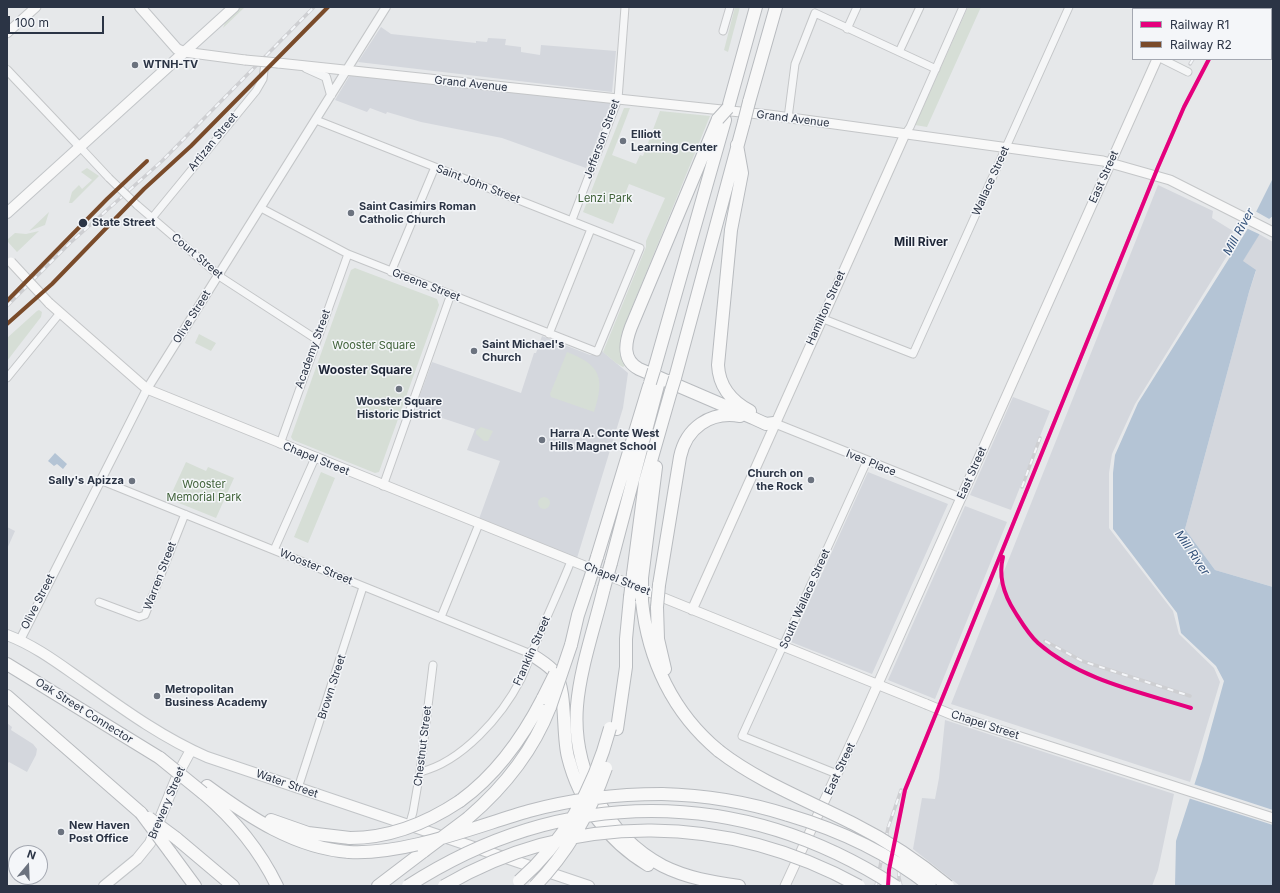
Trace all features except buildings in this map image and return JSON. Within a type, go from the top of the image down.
[{"type":"highway","points":[[378,886],[468,818],[484,803],[516,768],[536,737],[569,644],[596,557],[658,371],[667,350],[673,305],[725,112],[756,7]]},
{"type":"highway","points":[[536,886],[564,851],[588,810],[604,775],[626,667],[626,639],[630,597],[638,576],[658,438],[776,7]]},
{"type":"highway","points":[[725,112],[631,327],[625,349],[629,360],[637,368],[753,418],[768,424],[774,423]]},
{"type":"highway","points":[[737,145],[742,173],[730,238],[718,347],[718,370],[723,386],[734,400],[745,408],[770,419],[774,423]]},
{"type":"highway","points":[[654,384],[611,564],[582,676],[577,705],[577,741],[582,764],[591,788],[604,810],[621,832],[651,858],[672,870],[692,878],[739,886]]},
{"type":"highway","points":[[686,718],[663,663],[658,639],[657,607],[659,585],[680,458],[684,442],[698,425],[715,416],[727,414],[753,418]]},
{"type":"highway","points":[[638,576],[647,634],[653,657],[673,698],[686,718],[718,751],[755,775],[882,839],[916,861],[948,886]]},
{"type":"highway","points":[[531,654],[551,668],[557,677],[562,698],[565,746],[571,768],[580,792],[598,820],[620,845],[644,863],[671,877],[702,886]]},
{"type":"highway","name":"Oak Street Connector","points":[[7,664],[160,758],[205,789]]},
{"type":"highway","points":[[7,696],[141,813],[173,845],[221,886]]},
{"type":"highway","points":[[205,789],[227,794],[269,819],[288,827],[320,836],[350,838],[377,836],[409,828],[436,816],[460,801],[486,780],[547,703]]},
{"type":"highway","points":[[516,883],[548,852],[576,814],[594,777],[614,729]]},
{"type":"highway","points":[[205,789],[225,799],[283,834],[316,847],[349,852],[373,852],[397,849],[531,810],[572,801],[623,795],[677,795],[750,804],[839,832],[876,851],[930,886]]},
{"type":"highway","points":[[205,789],[230,817],[261,858],[277,886]]},
{"type":"highway","points":[[408,886],[448,861],[513,833],[582,816],[653,811],[716,816],[776,830],[836,852],[895,886]]},
{"type":"highway","points":[[444,886],[477,868],[534,847],[592,834],[648,830],[707,834],[764,846],[819,866],[859,886]]},
{"type":"highway","points":[[173,845],[195,886]]},
{"type":"highway","points":[[173,845],[233,886]]},
{"type":"main road","points":[[7,33],[36,7]]},
{"type":"main road","points":[[140,7],[177,49],[184,52]]},
{"type":"main road","points":[[7,213],[234,7]]},
{"type":"main road","name":"Grand Avenue","points":[[184,52],[236,59],[347,69],[788,118],[1111,162],[1170,180],[1270,230]]},
{"type":"main road","name":"East Street","points":[[785,886],[877,685],[965,500],[1157,60]]},
{"type":"main road","name":"Hamilton Street","points":[[692,610],[774,423],[905,134]]},
{"type":"main road","name":"Chapel Street","points":[[9,260],[49,303],[147,389],[383,486],[955,716],[1273,818]]},
{"type":"main road","name":"Water Street","points":[[7,634],[47,655],[116,703],[191,750],[569,883],[589,886]]},
{"type":"main road","name":"Brewery Street","points":[[104,886],[137,859],[150,843],[179,772],[191,750]]},
{"type":"street","name":"Olive Street","points":[[20,640],[147,389],[386,7]]},
{"type":"street","name":"Jefferson Street","points":[[572,220],[618,99],[625,7]]},
{"type":"street","points":[[723,31],[730,7]]},
{"type":"street","points":[[847,29],[857,7]]},
{"type":"street","points":[[899,52],[920,7]]},
{"type":"street","name":"Hamilton Street","points":[[905,134],[963,7]]},
{"type":"street","name":"Wallace Street","points":[[821,318],[913,354],[1068,7]]},
{"type":"street","points":[[788,118],[795,64],[814,10],[847,29],[936,69]]},
{"type":"street","points":[[1164,60],[1188,72]]},
{"type":"street","name":"Artizan Street","points":[[152,218],[256,91],[263,79],[265,62]]},
{"type":"street","name":"Grand Avenue","points":[[297,65],[320,73],[326,77],[330,86],[331,96]]},
{"type":"street","name":"Court Street","points":[[7,70],[80,148],[137,205],[219,274],[316,339]]},
{"type":"street","name":"Saint John Street","points":[[316,120],[640,248],[597,352]]},
{"type":"street","points":[[392,272],[435,167]]},
{"type":"street","name":"Greene Street","points":[[260,208],[348,254],[597,352]]},
{"type":"street","points":[[549,334],[591,229]]},
{"type":"street","name":"Academy Street","points":[[280,444],[316,339],[348,254]]},
{"type":"street","points":[[383,486],[450,294]]},
{"type":"street","points":[[7,378],[60,313]]},
{"type":"street","name":"Ives Place","points":[[774,423],[965,500]]},
{"type":"street","points":[[274,550],[315,458]]},
{"type":"street","name":"South Wallace Street","points":[[837,774],[742,736],[867,461]]},
{"type":"street","name":"Wooster Street","points":[[100,480],[531,654]]},
{"type":"street","name":"Warren Street","points":[[99,602],[139,617],[145,615],[184,514]]},
{"type":"street","points":[[441,617],[479,524]]},
{"type":"street","name":"Franklin Street","points":[[420,772],[443,763],[475,739],[492,720],[514,691],[571,561]]},
{"type":"street","name":"Brown Street","points":[[298,788],[363,586]]},
{"type":"street","name":"Chestnut Street","points":[[409,826],[414,812],[420,772],[433,665]]},
{"type":"shaded area","points":[[381,27],[391,34],[476,43],[476,41],[487,42],[488,38],[506,39],[505,45],[521,47],[521,52],[540,55],[541,45],[616,51],[612,92],[358,62]]},
{"type":"shaded area","points":[[350,75],[611,103],[586,168],[502,138],[421,122],[387,112],[386,114],[370,108],[367,112],[335,100]]},
{"type":"shaded area","points":[[1158,185],[1213,211],[1212,218],[1233,231],[1232,234],[1238,238],[1135,404],[1112,454],[1109,473],[1109,528],[1173,611],[1179,634],[1214,668],[1220,682],[1190,782],[951,704]]},
{"type":"shaded area","points":[[1259,234],[1273,242],[1273,587],[1215,570],[1185,529],[1256,271],[1242,262]]},
{"type":"shaded area","name":"Harra A. Conte West Hills Magnet School","points":[[542,336],[590,355],[597,355],[602,351],[628,373],[623,408],[577,558],[479,519],[500,461],[467,450],[475,429],[415,409],[432,362],[521,393],[534,353],[536,353]]},
{"type":"shaded area","points":[[1013,397],[1050,411],[1011,510],[970,495]]},
{"type":"shaded area","points":[[868,472],[948,504],[872,674],[791,642]]},
{"type":"shaded area","points":[[965,506],[1007,522],[935,699],[888,680]]},
{"type":"shaded area","points":[[7,527],[15,531],[7,549]]},
{"type":"shaded area","points":[[945,720],[1174,794],[1158,870],[1152,886],[960,886],[913,849],[922,798],[935,799],[939,778]]},
{"type":"shaded area","points":[[7,723],[12,727],[11,730],[33,744],[37,749],[36,755],[27,772],[9,762],[7,764]]},
{"type":"green space","points":[[240,7],[245,7],[223,28],[226,20]]},
{"type":"green space","points":[[735,7],[740,7],[728,52],[724,50]]},
{"type":"green space","points":[[968,7],[981,7],[927,127],[915,125]]},
{"type":"green space","name":"Lenzi Park","points":[[624,108],[630,108],[612,155],[636,164],[640,155],[643,156],[660,111],[710,116],[622,332],[620,352],[626,365],[623,367],[603,352],[646,247],[646,241],[665,198],[629,184],[613,224],[583,212]]},
{"type":"green space","points":[[87,168],[99,176],[72,203],[69,203],[72,192],[79,185],[82,189],[92,180],[81,172]]},
{"type":"green space","points":[[49,212],[45,225],[29,231]]},
{"type":"green space","points":[[39,231],[17,252],[8,242],[8,239],[15,233],[26,234]]},
{"type":"green space","name":"Wooster Square","points":[[355,268],[437,299],[439,305],[379,472],[375,473],[293,440],[291,437],[351,270]]},
{"type":"green space","points":[[39,310],[42,312],[41,317],[7,361],[7,338]]},
{"type":"green space","points":[[199,334],[216,343],[211,351],[195,343]]},
{"type":"green space","points":[[567,352],[587,362],[597,374],[599,390],[594,412],[551,397],[550,394]]},
{"type":"green space","points":[[481,427],[493,431],[488,441],[484,441],[476,434],[476,431]]},
{"type":"green space","name":"Wooster Memorial Park","points":[[186,462],[206,471],[208,467],[234,478],[216,518],[169,499]]},
{"type":"green space","points":[[321,472],[335,478],[308,543],[294,537]]},
{"type":"green space","points":[[542,497],[546,497],[550,503],[546,509],[542,509],[538,505],[538,501]]},
{"type":"water","points":[[1273,178],[1273,216],[1269,219],[1243,261],[1256,270],[1185,529],[1215,570],[1273,587],[1273,886],[1175,886],[1176,841],[1202,761],[1224,681],[1216,666],[1181,633],[1177,613],[1113,529],[1113,473],[1115,455],[1138,403],[1247,230]]},
{"type":"water","points":[[55,453],[67,464],[63,469],[57,464],[54,466],[48,461]]},
{"type":"pier","points":[[1255,211],[1271,220],[1261,235],[1246,228]]},
{"type":"pier","points":[[1193,784],[1273,810],[1273,825],[1188,798]]},
{"type":"railway","points":[[7,306],[70,243],[162,161],[314,7]]},
{"type":"railway","points":[[1190,64],[1192,60]]},
{"type":"railway","points":[[888,886],[889,870],[905,790],[1158,167],[1184,107],[1208,60]]},
{"type":"railway","points":[[1022,487],[1040,438]]},
{"type":"railway","points":[[1002,558],[1001,579],[1005,593],[1015,612],[1032,636],[1055,656],[1092,676],[1131,690],[1191,708]]},
{"type":"railway","points":[[1045,641],[1082,661],[1190,696]]},
{"type":"railway","points":[[876,886],[888,828],[901,790]]},
{"type":"railway","points":[[897,846],[901,886]]},
{"type":"rail line","name":"R2","points":[[7,324],[52,284],[144,189],[191,146],[328,7]]},
{"type":"rail line","name":"R1","points":[[888,886],[889,870],[905,790],[1158,167],[1184,107],[1208,60]]},
{"type":"rail line","name":"R2","points":[[7,301],[107,199],[147,161]]},
{"type":"rail line","name":"R1","points":[[1003,557],[1001,572],[1005,592],[1011,606],[1023,625],[1038,643],[1072,667],[1091,676],[1191,708]]},
{"type":"place","name":"WTNH-TV","points":[[135,65]]},
{"type":"place","name":"Elliott Learning Center","points":[[623,141]]},
{"type":"place","name":"Saint Casimirs Roman Catholic Church","points":[[351,213]]},
{"type":"place","name":"State Street","points":[[83,223]]},
{"type":"place","name":"Saint Michael's Church","points":[[474,351]]},
{"type":"place","name":"Wooster Square Historic District","points":[[399,389]]},
{"type":"place","name":"Harra A. Conte West Hills Magnet School","points":[[542,440]]},
{"type":"place","name":"Church on the Rock","points":[[811,480]]},
{"type":"place","name":"Sally's Apizza","points":[[132,481]]},
{"type":"place","name":"Metropolitan Business Academy","points":[[157,696]]},
{"type":"place","name":"New Haven Post Office","points":[[61,832]]},
{"type":"district","name":"Mill River","points":[[921,242]]},
{"type":"district","name":"Wooster Square","points":[[365,370]]}]
